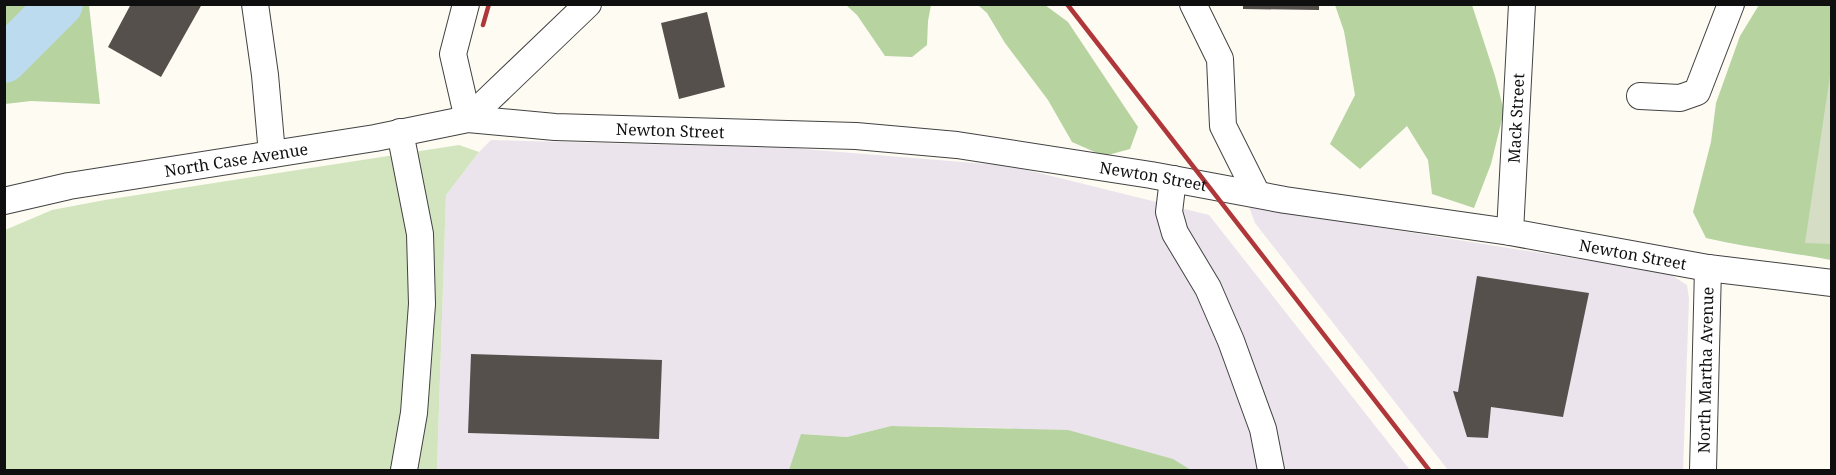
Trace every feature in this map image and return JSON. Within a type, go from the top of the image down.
[{"type":"street","points":[[255,4],[265,75],[272,154]]},
{"type":"street","points":[[466,4],[453,54],[468,119]]},
{"type":"street","points":[[468,119],[588,4]]},
{"type":"street","points":[[1193,4],[1220,59],[1223,126],[1257,194]]},
{"type":"street","name":"Mack Street","points":[[1510,232],[1522,4]]},
{"type":"street","points":[[1640,96],[1680,98],[1697,92],[1731,4]]},
{"type":"street","name":"North Case Avenue","points":[[5,201],[69,186],[272,154],[468,119]]},
{"type":"street","name":"Newton Street","points":[[468,119],[555,127],[896,138],[957,145],[1510,232],[1708,268],[1832,283]]},
{"type":"street","points":[[400,132],[420,234],[422,304],[414,413],[404,471]]},
{"type":"street","points":[[1173,179],[1169,212],[1175,233],[1208,288],[1231,340],[1263,429],[1271,471]]},
{"type":"street","name":"North Martha Avenue","points":[[1703,471],[1708,268]]},
{"type":"shaded area","points":[[491,140],[791,148],[1011,166],[1209,215],[1410,470],[1191,470],[1172,459],[1009,428],[891,426],[847,437],[801,434],[792,470],[437,470],[446,195]]},
{"type":"shaded area","points":[[1249,207],[1668,273],[1687,285],[1689,299],[1683,470],[1448,470],[1255,223]]},
{"type":"green space","points":[[4,5],[89,5],[100,104],[31,101],[5,104]]},
{"type":"green space","points":[[846,5],[931,5],[927,45],[912,57],[885,56],[857,15]]},
{"type":"green space","points":[[978,5],[1045,5],[1068,22],[1138,127],[1130,149],[1104,156],[1072,142],[1048,100],[1005,43],[987,13]]},
{"type":"green space","points":[[1335,5],[1472,5],[1504,111],[1491,164],[1474,208],[1432,194],[1428,160],[1407,126],[1360,169],[1330,144],[1355,95],[1344,31]]},
{"type":"green space","points":[[1759,5],[1831,5],[1831,260],[1706,238],[1693,212],[1711,142],[1716,103],[1740,36]]},
{"type":"green space","points":[[1831,69],[1831,244],[1805,243]]},
{"type":"green space","points":[[459,145],[479,152],[446,195],[437,470],[5,470],[5,230],[52,210],[105,200]]},
{"type":"green space","points":[[891,426],[1068,430],[1173,459],[1191,470],[789,470],[801,434],[847,437]]},
{"type":"building","points":[[131,4],[202,4],[161,77],[108,47]]},
{"type":"building","points":[[1243,4],[1319,4],[1319,10],[1243,9]]},
{"type":"building","points":[[707,12],[725,87],[679,99],[661,23]]},
{"type":"building","points":[[1477,276],[1589,293],[1563,417],[1491,407],[1488,438],[1467,437],[1453,391],[1458,392]]},
{"type":"building","points":[[471,354],[662,360],[659,439],[468,433]]},
{"type":"waterway","points":[[4,60],[60,4]]},
{"type":"railway","points":[[483,25],[489,4]]},
{"type":"railway","points":[[1067,4],[1429,470]]}]
